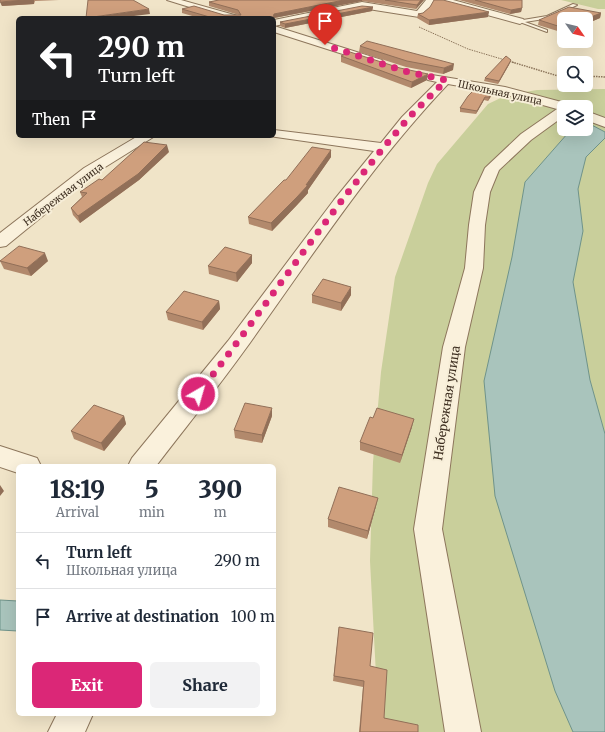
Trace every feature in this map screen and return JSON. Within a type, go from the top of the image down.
[{"type":"street","points":[[171,0],[228,16]]},
{"type":"street","points":[[276,23],[362,5],[419,14],[428,5],[430,0]]},
{"type":"street","points":[[443,0],[520,21]]},
{"type":"street","points":[[276,30],[389,66]]},
{"type":"street","name":"Школьная улица","points":[[418,74],[505,91],[557,105]]},
{"type":"street","points":[[143,464],[236,346],[340,202],[407,120],[446,80]]},
{"type":"street","points":[[593,111],[605,110]]},
{"type":"street","name":"Набережная улица","points":[[463,732],[428,529],[454,347],[474,268],[477,225],[482,192],[492,168],[539,126],[557,114]]},
{"type":"street","points":[[593,118],[605,123]]},
{"type":"street","points":[[276,134],[384,148]]},
{"type":"street","name":"Набережная улица","points":[[0,242],[89,171],[145,138]]},
{"type":"street","points":[[0,456],[22,464]]},
{"type":"street","points":[[66,732],[75,716]]},
{"type":"lane","points":[[520,21],[548,17],[575,5]]},
{"type":"lane","points":[[520,21],[545,31]]},
{"type":"path","points":[[419,14],[414,24],[436,35],[468,49],[557,75]]},
{"type":"path","points":[[593,76],[605,77]]},
{"type":"green space","points":[[561,0],[605,0],[605,9],[598,9]]},
{"type":"green space","points":[[593,89],[605,89],[605,732],[379,732],[370,561],[373,462],[381,372],[395,277],[428,183],[437,164],[488,104],[507,95],[537,90],[557,90],[557,92],[593,92]]},
{"type":"water","points":[[593,126],[605,132],[605,138],[586,157],[578,189],[583,231],[573,282],[590,380],[605,434],[605,732],[573,732],[555,691],[495,496],[484,381],[512,257],[525,182],[565,136],[593,136]]},
{"type":"water","points":[[0,600],[16,601],[16,631],[0,630]]},
{"type":"building","points":[[0,0],[25,0],[0,2]]},
{"type":"building","points":[[88,0],[133,0],[149,9],[100,16],[86,16]]},
{"type":"building","points":[[219,0],[344,0],[274,14],[274,16],[206,16],[182,9],[194,6],[224,15],[241,15],[238,10],[209,2]]},
{"type":"building","points":[[385,0],[421,0],[417,5]]},
{"type":"building","points":[[434,0],[443,0],[489,12],[429,20],[418,14],[423,13],[430,7]]},
{"type":"building","points":[[475,0],[522,0],[522,8],[511,10]]},
{"type":"building","points":[[362,6],[373,7],[285,24],[280,22]]},
{"type":"building","points":[[569,7],[601,13],[593,16],[593,12],[557,12]]},
{"type":"building","points":[[557,12],[557,26],[539,20]]},
{"type":"building","points":[[367,41],[454,64],[444,68],[407,61],[360,46]]},
{"type":"building","points":[[350,52],[400,68],[428,74],[412,82],[341,56]]},
{"type":"building","points":[[506,56],[511,60],[499,81],[485,78]]},
{"type":"building","points":[[477,87],[493,90],[489,97],[485,97],[477,111],[460,108],[468,96]]},
{"type":"building","points":[[144,142],[167,145],[138,174],[78,216],[71,208],[87,193],[80,192],[99,179],[102,180]]},
{"type":"building","points":[[312,147],[331,150],[306,185],[308,185],[271,223],[248,217],[284,180],[286,180]]},
{"type":"building","points":[[19,246],[45,253],[27,268],[0,261]]},
{"type":"building","points":[[225,247],[252,255],[236,273],[208,266]]},
{"type":"building","points":[[323,279],[351,287],[341,303],[312,295]]},
{"type":"building","points":[[184,291],[219,301],[202,322],[166,312]]},
{"type":"building","points":[[245,403],[272,408],[262,435],[234,430]]},
{"type":"building","points":[[94,405],[124,416],[101,443],[71,431]]},
{"type":"building","points":[[377,408],[414,419],[402,455],[360,442],[370,417],[373,418]]},
{"type":"building","points":[[339,487],[378,498],[368,531],[328,519]]},
{"type":"building","points":[[339,627],[373,633],[370,666],[387,670],[384,718],[418,725],[418,732],[360,732],[364,681],[334,676]]},
{"type":"route","points":[[198,394],[236,346],[340,202],[407,120],[446,80],[404,71],[325,45]]}]
